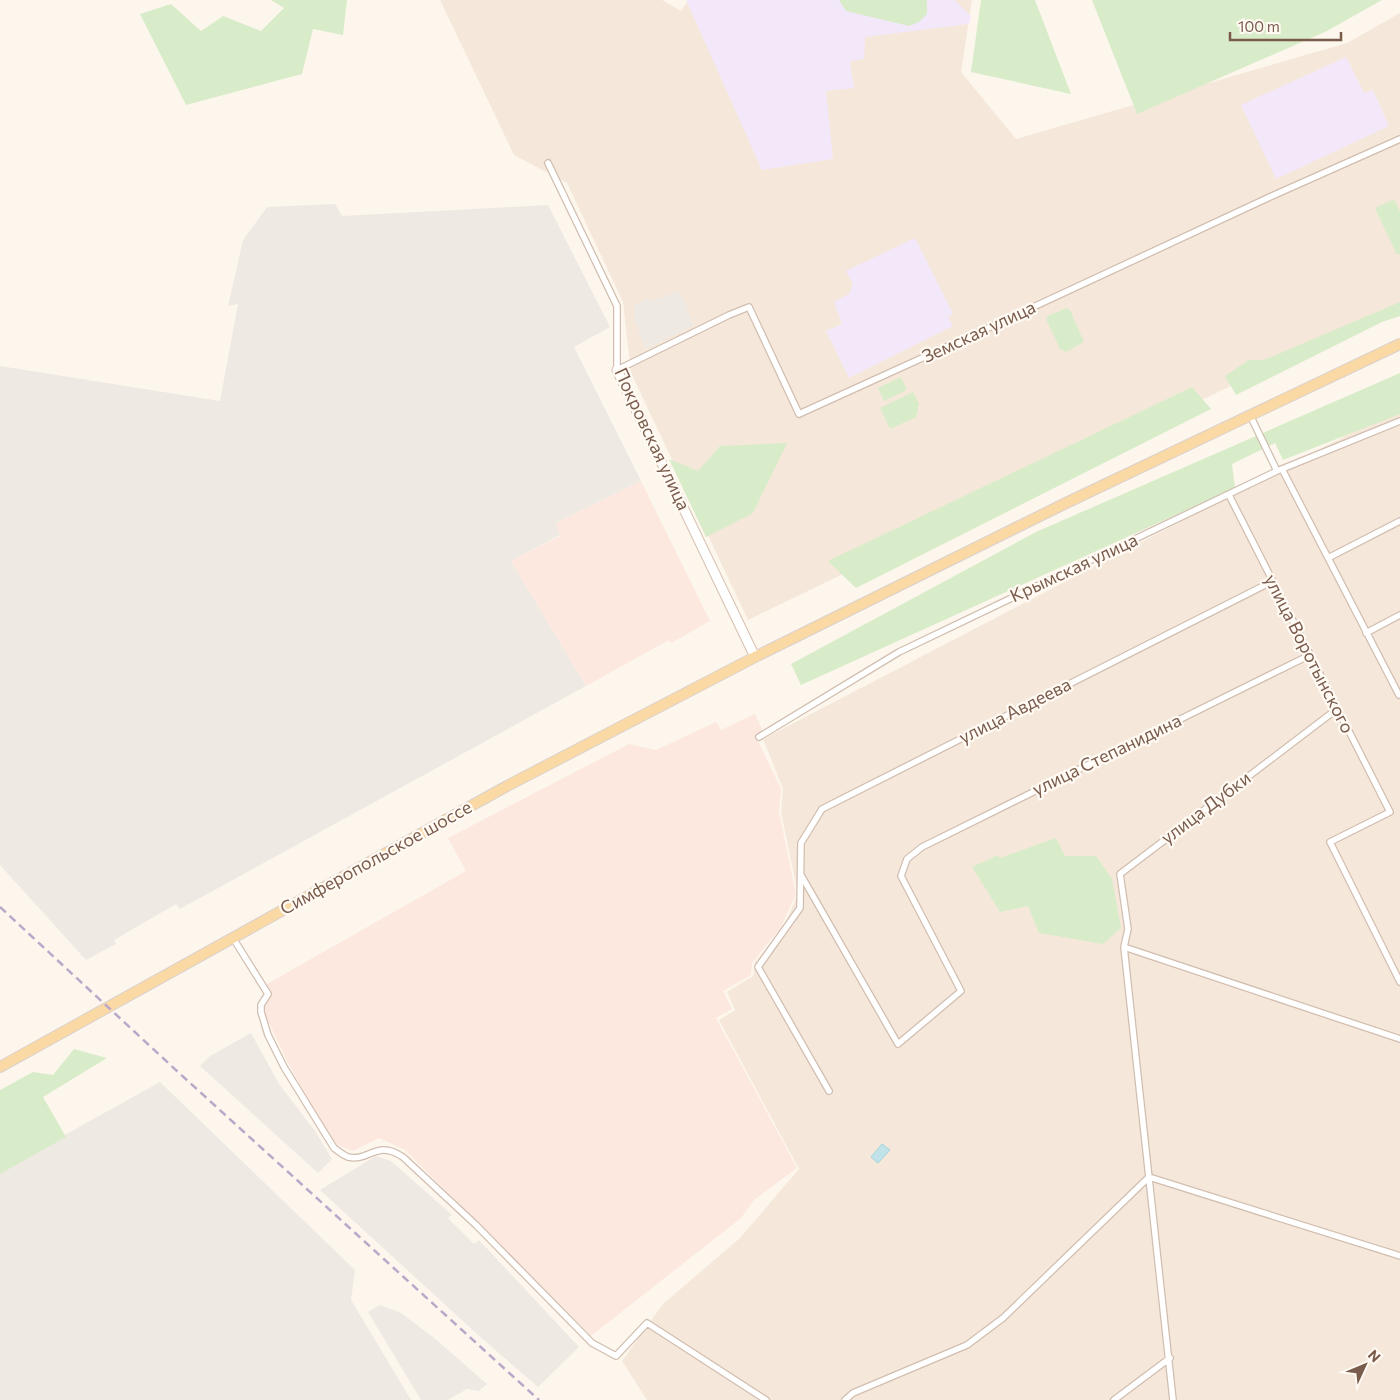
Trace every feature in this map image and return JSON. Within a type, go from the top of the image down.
[{"type":"main road","name":"Симферопольское шоссе","points":[[0,1067],[507,786],[755,656],[1058,507],[1400,344]]},
{"type":"street","name":"Земская улица","points":[[617,370],[749,307],[799,414],[1400,139]]},
{"type":"street","name":"Покровская улица","points":[[548,163],[617,306],[617,370],[755,656]]},
{"type":"street","points":[[1250,415],[1328,558],[1399,695]]},
{"type":"street","name":"Крымская улица","points":[[759,737],[899,652],[1279,470],[1400,421]]},
{"type":"street","name":"улица Воротынского","points":[[1229,495],[1390,812],[1330,842],[1399,979]]},
{"type":"street","points":[[1328,558],[1400,520]]},
{"type":"street","name":"улица Авдеева","points":[[829,1091],[758,966],[800,908],[801,843],[822,809],[1273,581]]},
{"type":"street","points":[[1366,633],[1400,615]]},
{"type":"street","name":"улица Степанидина","points":[[801,875],[898,1044],[961,991],[901,876],[907,859],[922,847],[1310,655]]},
{"type":"street","name":"улица Дубки","points":[[1124,947],[1128,929],[1120,874],[1337,709]]},
{"type":"street","points":[[233,938],[268,994],[261,1005],[261,1012],[268,1034],[284,1067],[334,1148],[347,1156],[362,1155],[383,1149],[396,1152],[403,1157],[476,1226],[592,1343],[616,1356],[647,1323],[766,1400]]},
{"type":"street","points":[[1173,1400],[1170,1358],[1124,947],[1400,1039]]},
{"type":"street","points":[[1149,1177],[1400,1256]]},
{"type":"street","points":[[845,1400],[853,1393],[967,1345],[1003,1318],[1149,1177]]},
{"type":"street","points":[[1114,1400],[1170,1358]]},
{"type":"shaded area","points":[[440,0],[662,0],[681,11],[689,0],[972,0],[961,72],[1016,139],[1347,43],[1400,13],[1400,304],[748,620],[631,373],[623,302],[567,183],[514,155]]},
{"type":"shaded area","points":[[686,0],[955,0],[971,16],[969,24],[865,37],[864,59],[850,61],[854,88],[826,91],[833,159],[762,170]]},
{"type":"shaded area","points":[[1346,57],[1364,93],[1373,90],[1389,126],[1276,179],[1241,105]]},
{"type":"shaded area","points":[[335,204],[342,216],[548,205],[610,327],[574,347],[641,481],[556,523],[560,535],[511,561],[586,686],[180,909],[176,904],[114,940],[116,944],[86,960],[0,865],[0,366],[220,401],[238,304],[228,306],[243,240],[267,207]]},
{"type":"shaded area","points":[[915,238],[953,314],[948,317],[953,326],[849,378],[826,331],[842,324],[834,302],[849,294],[853,284],[846,271]]},
{"type":"shaded area","points":[[680,291],[694,325],[646,349],[634,320],[635,305],[649,297],[651,301]]},
{"type":"shaded area","points":[[1400,411],[1400,1400],[647,1400],[622,1361],[663,1304],[740,1238],[799,1169],[719,1020],[735,1010],[727,992],[753,976],[755,962],[783,928],[798,894],[781,812],[783,789],[763,739],[1378,419]]},
{"type":"shaded area","points":[[641,481],[710,621],[671,643],[669,640],[586,686],[511,561],[560,536],[556,523]]},
{"type":"shaded area","points":[[755,714],[762,729],[756,737],[781,789],[779,812],[796,894],[781,927],[752,963],[751,975],[723,991],[732,1009],[716,1018],[797,1168],[754,1200],[741,1218],[591,1336],[405,1150],[379,1138],[353,1151],[332,1143],[287,1061],[262,1008],[267,984],[466,871],[448,838],[629,744],[656,750],[716,722],[721,730]]},
{"type":"shaded area","points":[[251,1033],[279,1084],[315,1131],[332,1159],[318,1173],[200,1066],[210,1056]]},
{"type":"shaded area","points":[[160,1082],[355,1270],[351,1300],[411,1400],[0,1400],[0,1171]]},
{"type":"shaded area","points":[[376,1156],[391,1161],[452,1215],[448,1218],[474,1244],[479,1240],[579,1347],[538,1387],[477,1334],[320,1190]]},
{"type":"shaded area","points":[[380,1305],[401,1313],[433,1337],[487,1384],[479,1391],[467,1389],[448,1400],[421,1400],[368,1312]]},
{"type":"green space","points":[[271,0],[347,0],[343,35],[313,29],[302,74],[186,105],[140,14],[171,4],[201,31],[223,16],[261,31],[284,8]]},
{"type":"green space","points":[[839,0],[927,0],[927,14],[919,22],[909,26],[846,11]]},
{"type":"green space","points":[[981,0],[1035,0],[1071,94],[971,72]]},
{"type":"green space","points":[[1092,0],[1382,0],[1327,31],[1137,114]]},
{"type":"green space","points":[[1394,199],[1400,211],[1400,254],[1397,255],[1375,208]]},
{"type":"green space","points":[[1400,302],[1400,316],[1382,322],[1236,395],[1225,376],[1249,360],[1264,360]]},
{"type":"green space","points":[[1066,308],[1070,310],[1084,342],[1066,352],[1060,349],[1046,319],[1048,316]]},
{"type":"green space","points":[[1400,373],[1400,414],[1283,460],[1275,443],[1232,464],[1235,488],[801,685],[791,664],[1036,532]]},
{"type":"green space","points":[[901,377],[907,390],[884,401],[878,388]]},
{"type":"green space","points":[[1192,387],[1211,409],[856,588],[828,561]]},
{"type":"green space","points":[[913,392],[919,404],[916,417],[890,429],[880,408]]},
{"type":"green space","points":[[787,443],[753,513],[706,537],[669,459],[698,471],[720,446]]},
{"type":"green space","points":[[1056,838],[1065,856],[1096,856],[1112,879],[1121,928],[1103,944],[1039,933],[1028,906],[1000,912],[972,867],[998,855],[1000,858]]},
{"type":"green space","points":[[74,1049],[107,1058],[43,1097],[66,1137],[0,1174],[0,1090],[33,1072],[53,1075]]},
{"type":"water","points":[[882,1144],[890,1150],[878,1163],[871,1157]]},
{"type":"railway","points":[[0,907],[178,1072],[539,1400]]}]
